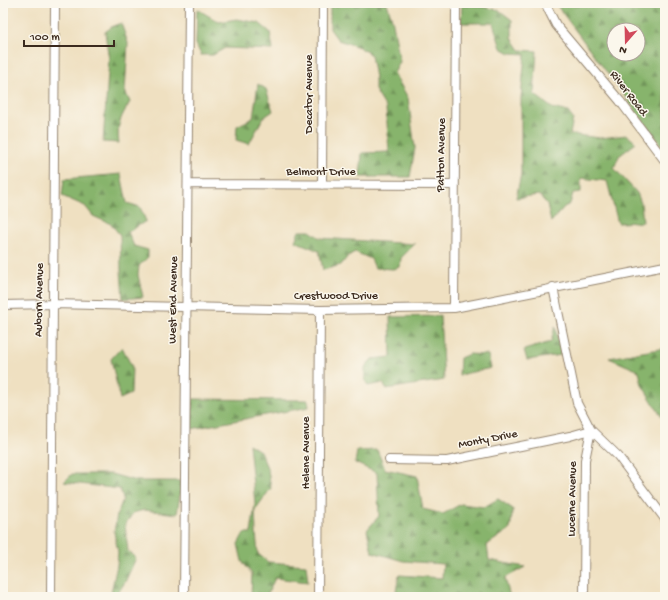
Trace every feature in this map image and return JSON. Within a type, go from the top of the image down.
[{"type":"street","name":"Auborn Avenue","points":[[51,597],[55,3]]},
{"type":"street","name":"West End Avenue","points":[[184,597],[189,3]]},
{"type":"street","name":"Decator Avenue","points":[[322,185],[323,3]]},
{"type":"street","name":"Patton Avenue","points":[[454,308],[456,3]]},
{"type":"street","name":"River Road","points":[[545,3],[556,25],[620,101],[665,161]]},
{"type":"street","name":"Belmont Drive","points":[[188,184],[454,185]]},
{"type":"street","name":"Crestwood Drive","points":[[3,305],[52,304],[320,310],[454,308],[665,266]]},
{"type":"street","points":[[553,288],[578,403],[591,430],[618,456],[665,519]]},
{"type":"street","name":"Helene Avenue","points":[[318,597],[320,310]]},
{"type":"street","name":"Monty Drive","points":[[388,460],[447,461],[570,436],[591,430]]},
{"type":"street","name":"Lucerne Avenue","points":[[584,597],[585,460],[591,430]]},
{"type":"green space","points":[[330,3],[387,3],[393,23],[400,62],[394,73],[408,98],[415,148],[410,177],[360,177],[362,153],[389,152],[386,108],[375,90],[375,78],[371,55],[359,47],[338,40],[330,29]]},
{"type":"green space","points":[[462,3],[499,10],[512,20],[512,38],[520,50],[537,51],[534,94],[552,108],[568,112],[573,119],[570,134],[600,138],[627,135],[636,143],[619,156],[614,168],[637,193],[641,203],[643,222],[618,223],[607,181],[581,178],[581,192],[573,193],[570,204],[564,207],[551,222],[547,204],[539,195],[516,198],[521,174],[521,98],[525,54],[510,53],[501,48],[493,23],[461,23]]},
{"type":"green space","points":[[555,3],[665,3],[665,150]]},
{"type":"green space","points":[[197,9],[219,22],[237,19],[259,23],[270,32],[273,50],[225,48],[213,55],[201,55],[196,44]]},
{"type":"green space","points":[[121,23],[128,43],[125,91],[130,102],[120,121],[118,131],[119,143],[103,142],[109,60],[105,32],[113,26]]},
{"type":"green space","points":[[258,84],[266,89],[273,111],[263,118],[249,144],[236,140],[237,126],[253,118]]},
{"type":"green space","points":[[121,174],[127,203],[140,207],[146,221],[128,232],[134,246],[148,250],[148,257],[139,266],[138,275],[143,297],[123,299],[120,235],[111,224],[93,216],[85,206],[62,196],[64,179]]},
{"type":"green space","points":[[299,231],[310,231],[320,238],[415,244],[401,258],[400,267],[393,269],[375,268],[371,259],[355,252],[348,256],[341,265],[323,270],[319,251],[295,241]]},
{"type":"green space","points":[[440,316],[444,380],[386,389],[383,383],[368,386],[365,380],[365,367],[372,359],[391,357],[390,317]]},
{"type":"green space","points":[[555,326],[561,355],[527,360],[524,350],[551,342]]},
{"type":"green space","points":[[122,347],[132,367],[131,394],[120,399],[111,359]]},
{"type":"green space","points":[[665,348],[665,360],[661,366],[665,371],[665,422],[642,385],[639,371],[609,358]]},
{"type":"green space","points":[[469,354],[488,355],[491,368],[459,375],[460,358]]},
{"type":"green space","points":[[193,399],[308,400],[309,407],[191,429]]},
{"type":"green space","points":[[249,444],[260,451],[268,470],[271,488],[255,510],[258,554],[268,562],[306,565],[308,582],[275,578],[268,593],[270,597],[251,597],[252,574],[242,561],[238,544],[244,533],[251,533],[255,504]]},
{"type":"green space","points":[[377,450],[385,469],[417,476],[423,509],[443,514],[461,504],[484,507],[498,499],[513,509],[510,529],[487,545],[489,560],[525,567],[505,578],[510,597],[395,597],[399,575],[442,578],[443,564],[403,561],[372,552],[367,530],[379,516],[377,473],[355,463],[357,451]]},
{"type":"green space","points":[[72,474],[111,474],[136,481],[182,481],[177,514],[144,510],[133,513],[125,525],[128,551],[136,558],[118,593],[118,597],[110,597],[117,565],[118,552],[114,532],[117,515],[123,499],[120,489],[64,482]]}]
